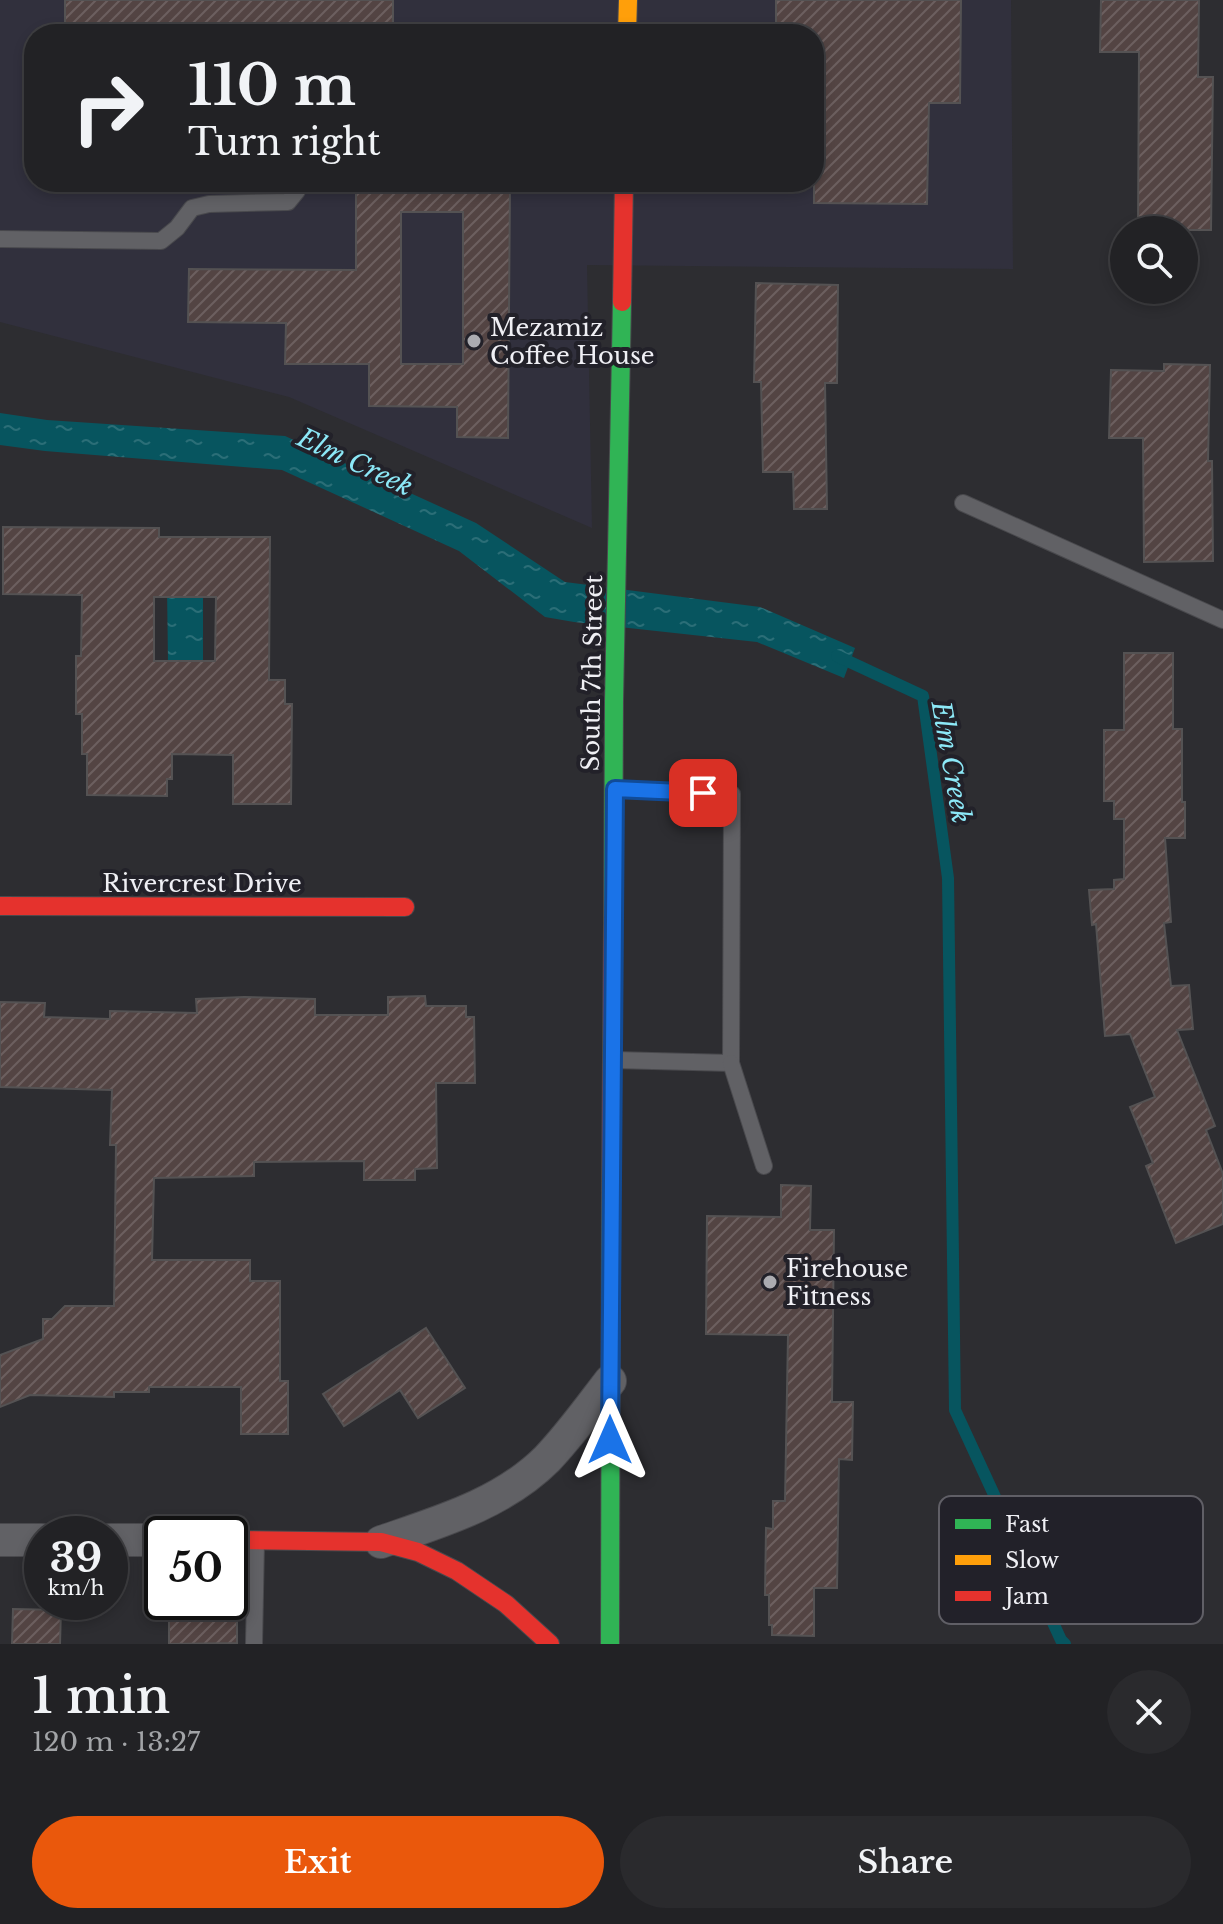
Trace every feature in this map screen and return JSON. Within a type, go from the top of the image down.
[{"type":"main road","points":[[627,24],[628,0]]},
{"type":"main road","name":"South 7th Street","points":[[610,1644],[614,701],[624,192]]},
{"type":"main road","name":"Rivercrest Drive","points":[[0,906],[405,907]]},
{"type":"main road","points":[[248,1541],[381,1542],[418,1552],[457,1571],[506,1604],[550,1644]]},
{"type":"street","points":[[381,1542],[459,1515],[509,1489],[545,1460],[610,1381]]},
{"type":"street","points":[[0,1540],[24,1540]]},
{"type":"lane","points":[[0,239],[161,241],[177,228],[192,208],[209,204],[288,202],[296,192]]},
{"type":"lane","points":[[963,503],[1223,620]]},
{"type":"lane","points":[[615,789],[732,794],[731,1063],[764,1166]]},
{"type":"lane","points":[[612,1060],[731,1063]]},
{"type":"lane","points":[[254,1644],[256,1541]]},
{"type":"shaded area","points":[[0,0],[1011,0],[1013,269],[587,265],[592,528],[289,397],[0,322]]},
{"type":"water","points":[[0,413],[47,420],[285,436],[476,523],[565,582],[760,607],[855,648],[844,678],[757,642],[545,617],[459,551],[282,470],[0,445]]},
{"type":"water","points":[[167,584],[203,584],[203,663],[168,663]]},
{"type":"building","points":[[65,0],[393,0],[393,24],[65,24]]},
{"type":"building","points":[[776,0],[961,0],[960,103],[929,103],[927,204],[814,203],[814,192],[824,192],[824,24],[776,24]]},
{"type":"building","points":[[1101,0],[1199,0],[1198,77],[1213,77],[1211,230],[1198,230],[1198,216],[1138,216],[1139,52],[1100,52]]},
{"type":"building","points":[[356,192],[510,192],[508,438],[457,437],[457,407],[369,406],[369,364],[285,364],[286,323],[188,322],[189,269],[356,270]],"holes":[[[401,212],[463,212],[463,364],[401,364]]]},
{"type":"building","points":[[756,283],[838,285],[837,383],[825,383],[827,509],[794,509],[793,472],[763,472],[761,382],[754,382]]},
{"type":"building","points":[[1164,364],[1210,365],[1208,461],[1212,461],[1213,561],[1144,562],[1143,438],[1109,438],[1111,370],[1164,371]]},
{"type":"building","points":[[3,527],[159,528],[159,537],[270,537],[269,680],[285,680],[285,704],[292,704],[291,804],[233,804],[233,755],[172,754],[172,779],[167,779],[167,796],[87,795],[87,754],[82,754],[82,714],[76,714],[76,656],[81,656],[82,595],[3,594]],"holes":[[[154,597],[216,597],[215,661],[154,661]]]},
{"type":"building","points":[[1124,653],[1173,653],[1173,729],[1182,729],[1185,838],[1165,838],[1171,922],[1164,923],[1171,986],[1189,985],[1193,1029],[1177,1030],[1215,1126],[1206,1130],[1223,1174],[1223,1224],[1176,1243],[1146,1166],[1153,1163],[1130,1107],[1155,1097],[1130,1034],[1105,1036],[1096,924],[1092,925],[1089,890],[1114,889],[1114,880],[1124,879],[1124,819],[1114,819],[1114,801],[1104,801],[1104,730],[1124,730]]},
{"type":"building","points":[[425,996],[426,1006],[466,1006],[466,1017],[474,1017],[475,1083],[436,1083],[437,1168],[415,1169],[415,1180],[364,1180],[364,1161],[254,1162],[254,1176],[154,1178],[152,1260],[250,1260],[250,1281],[280,1281],[280,1381],[288,1381],[288,1434],[241,1434],[241,1387],[149,1387],[149,1392],[114,1392],[114,1397],[30,1395],[0,1407],[0,1355],[43,1339],[43,1319],[52,1319],[65,1306],[114,1306],[116,1145],[110,1145],[112,1090],[0,1087],[0,1002],[45,1003],[44,1017],[110,1019],[110,1011],[197,1013],[196,999],[244,997],[315,999],[315,1015],[388,1015],[388,997]]},
{"type":"building","name":"Firehouse Fitness","points":[[781,1185],[811,1186],[810,1230],[834,1230],[832,1402],[853,1402],[852,1460],[839,1459],[837,1588],[814,1588],[814,1636],[772,1635],[769,1595],[765,1595],[766,1528],[773,1529],[773,1501],[785,1501],[788,1335],[706,1334],[707,1216],[781,1217]]},
{"type":"building","points":[[426,1328],[465,1388],[418,1418],[400,1390],[344,1426],[323,1394]]},
{"type":"building","points":[[13,1609],[24,1609],[24,1620],[61,1620],[60,1644],[12,1644]]},
{"type":"building","points":[[169,1620],[237,1620],[237,1643],[169,1644]]},
{"type":"waterway","name":"Elm Creek","points":[[837,656],[923,696],[948,878],[955,1410],[995,1496]]},
{"type":"waterway","name":"Elm Creek","points":[[1054,1624],[1065,1644]]},
{"type":"traffic: fast","points":[[613,921],[622,302]]},
{"type":"traffic: fast","points":[[610,1644],[611,1190]]},
{"type":"traffic: slow","points":[[627,24],[628,0]]},
{"type":"traffic: jam","points":[[622,302],[624,192]]},
{"type":"traffic: jam","points":[[0,906],[405,907]]},
{"type":"traffic: jam","points":[[611,1190],[613,921]]},
{"type":"traffic: jam","points":[[248,1540],[381,1542],[418,1552],[457,1571],[506,1604],[550,1644]]},
{"type":"place","name":"Mezamiz Coffee House","points":[[474,341]]},
{"type":"place","name":"Firehouse Fitness","points":[[770,1282]]},
{"type":"route","points":[[610,1440],[615,789],[703,793]]}]
